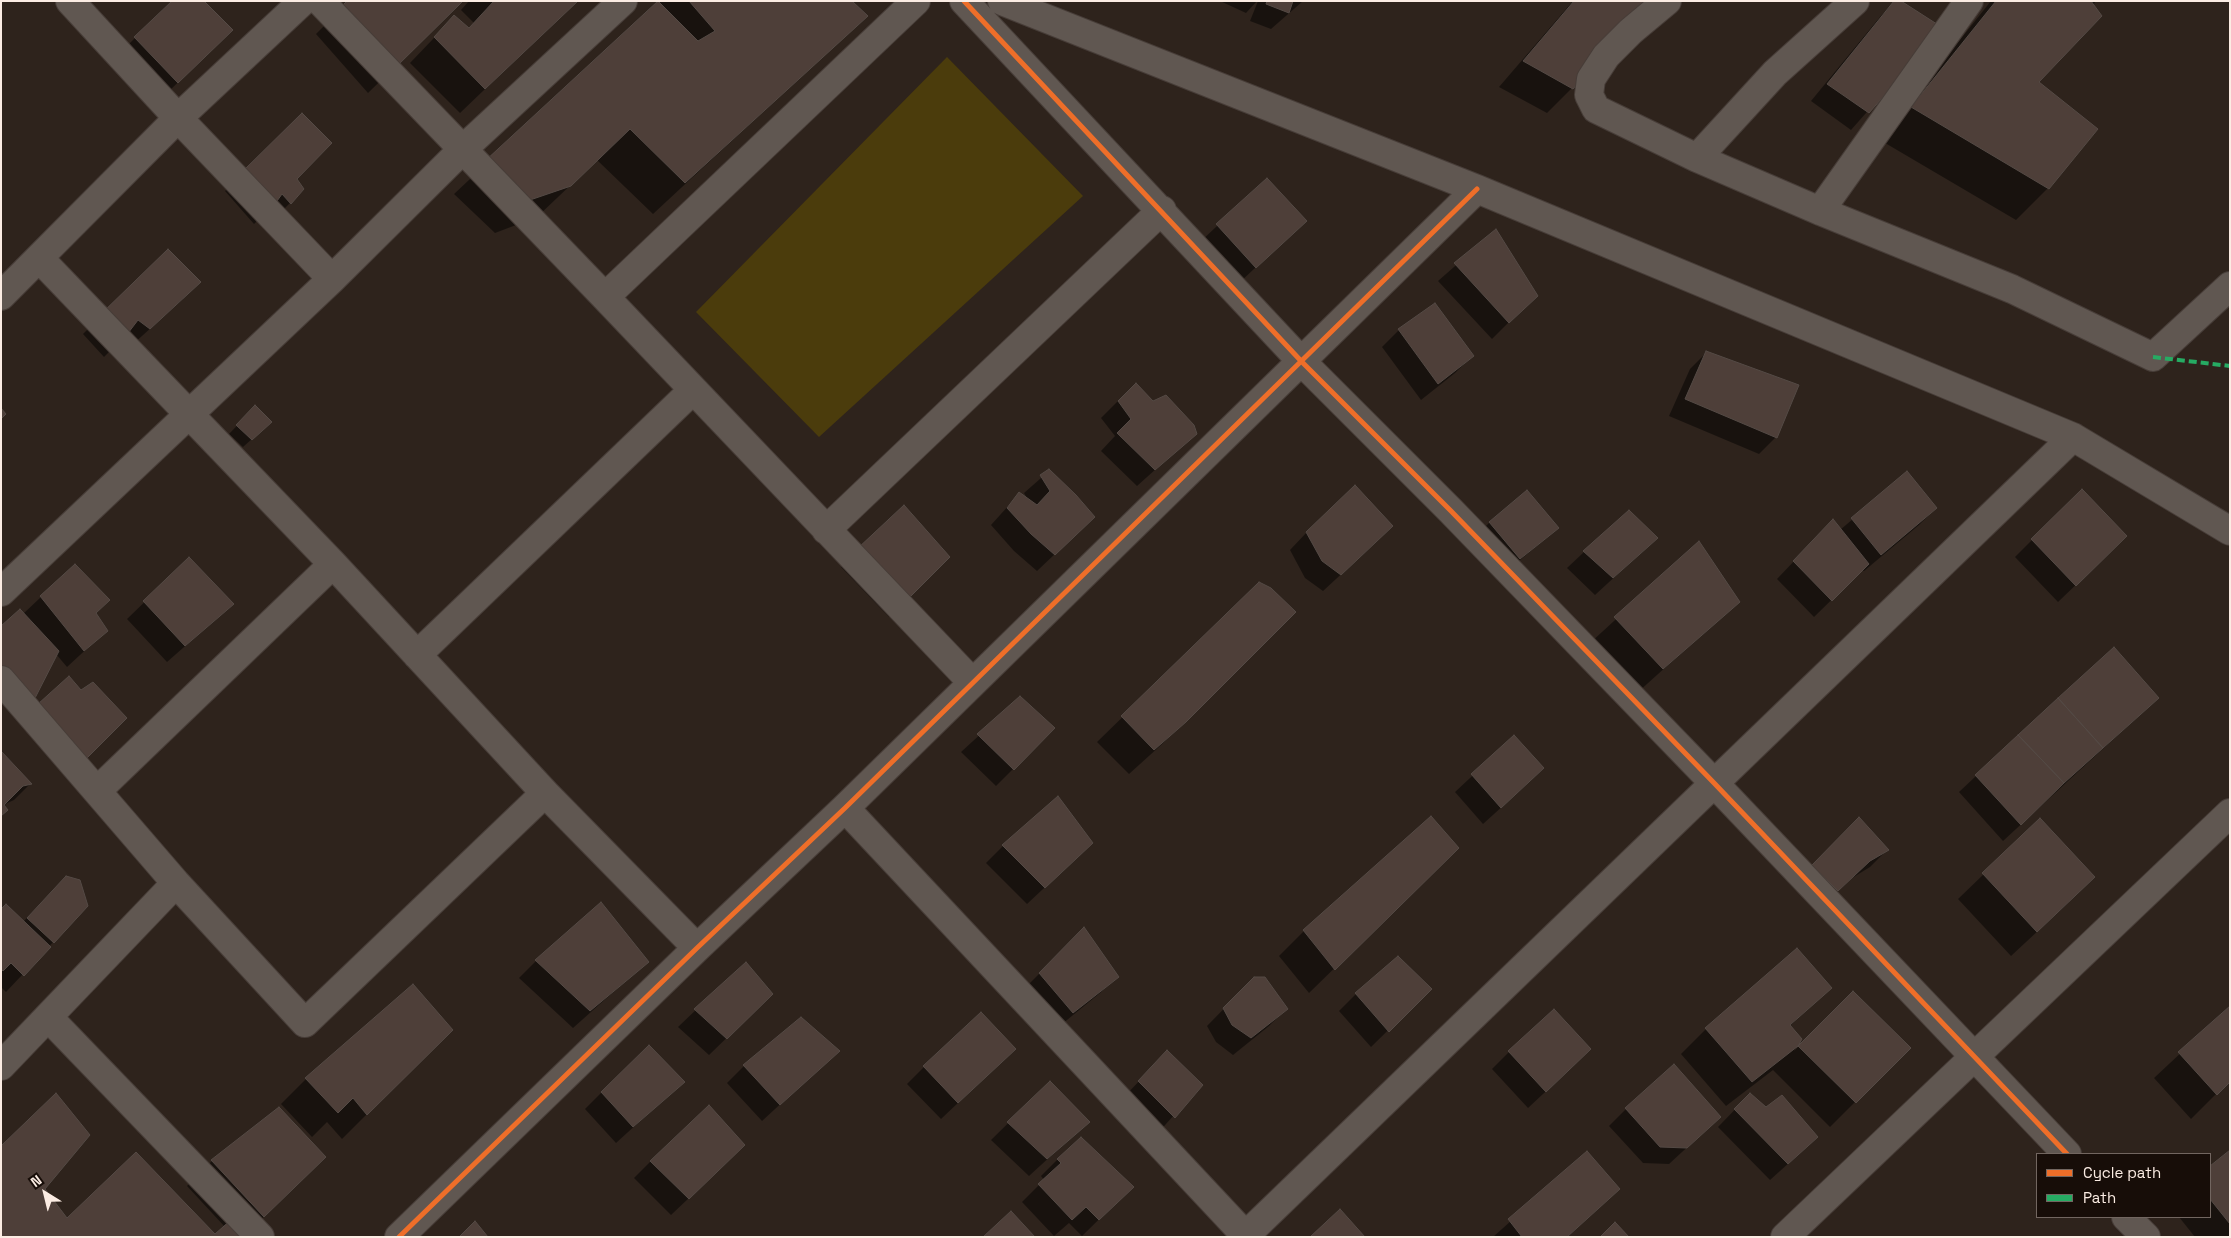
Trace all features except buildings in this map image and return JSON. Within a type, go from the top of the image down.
[{"type":"street","points":[[70,1],[178,118],[332,279]]},
{"type":"street","points":[[1,296],[40,259],[178,118],[303,1]]},
{"type":"street","points":[[320,1],[972,682]]},
{"type":"street","points":[[1,592],[332,279],[463,149],[623,1]]},
{"type":"street","points":[[605,297],[916,1]]},
{"type":"street","points":[[964,1],[1162,210],[1302,362],[1451,511],[1715,784],[2066,1153]]},
{"type":"street","points":[[1002,1],[1476,190],[2073,437],[2230,531]]},
{"type":"street","points":[[1668,1],[1631,31],[1606,56],[1591,79],[1589,95],[1596,109],[1697,158],[1820,211],[2012,289],[2153,357],[2230,286]]},
{"type":"street","points":[[1697,158],[1775,73],[1855,1]]},
{"type":"street","points":[[1820,211],[1969,1]]},
{"type":"street","points":[[400,1237],[696,948],[846,808],[972,682],[1302,362],[1476,190]]},
{"type":"street","points":[[826,530],[1162,210]]},
{"type":"street","points":[[40,259],[333,564],[545,793],[696,948]]},
{"type":"street","points":[[417,655],[693,390]]},
{"type":"street","points":[[846,808],[1246,1236],[2073,437]]},
{"type":"street","points":[[98,790],[333,564]]},
{"type":"street","points":[[1,680],[98,790],[176,883],[305,1023],[545,793]]},
{"type":"street","points":[[1785,1237],[2230,813]]},
{"type":"street","points":[[1,1066],[176,883]]},
{"type":"street","points":[[48,1017],[260,1237]]},
{"type":"street","points":[[2127,1218],[2146,1237]]},
{"type":"shaded area","points":[[947,57],[1083,196],[819,437],[696,312]]},
{"type":"marked path","points":[[2153,357],[2230,366]]},
{"type":"cycle path","points":[[964,1],[1302,362],[1451,511],[1715,784],[2066,1153]]},
{"type":"cycle path","points":[[399,1237],[697,948],[845,808],[1477,189]]}]
